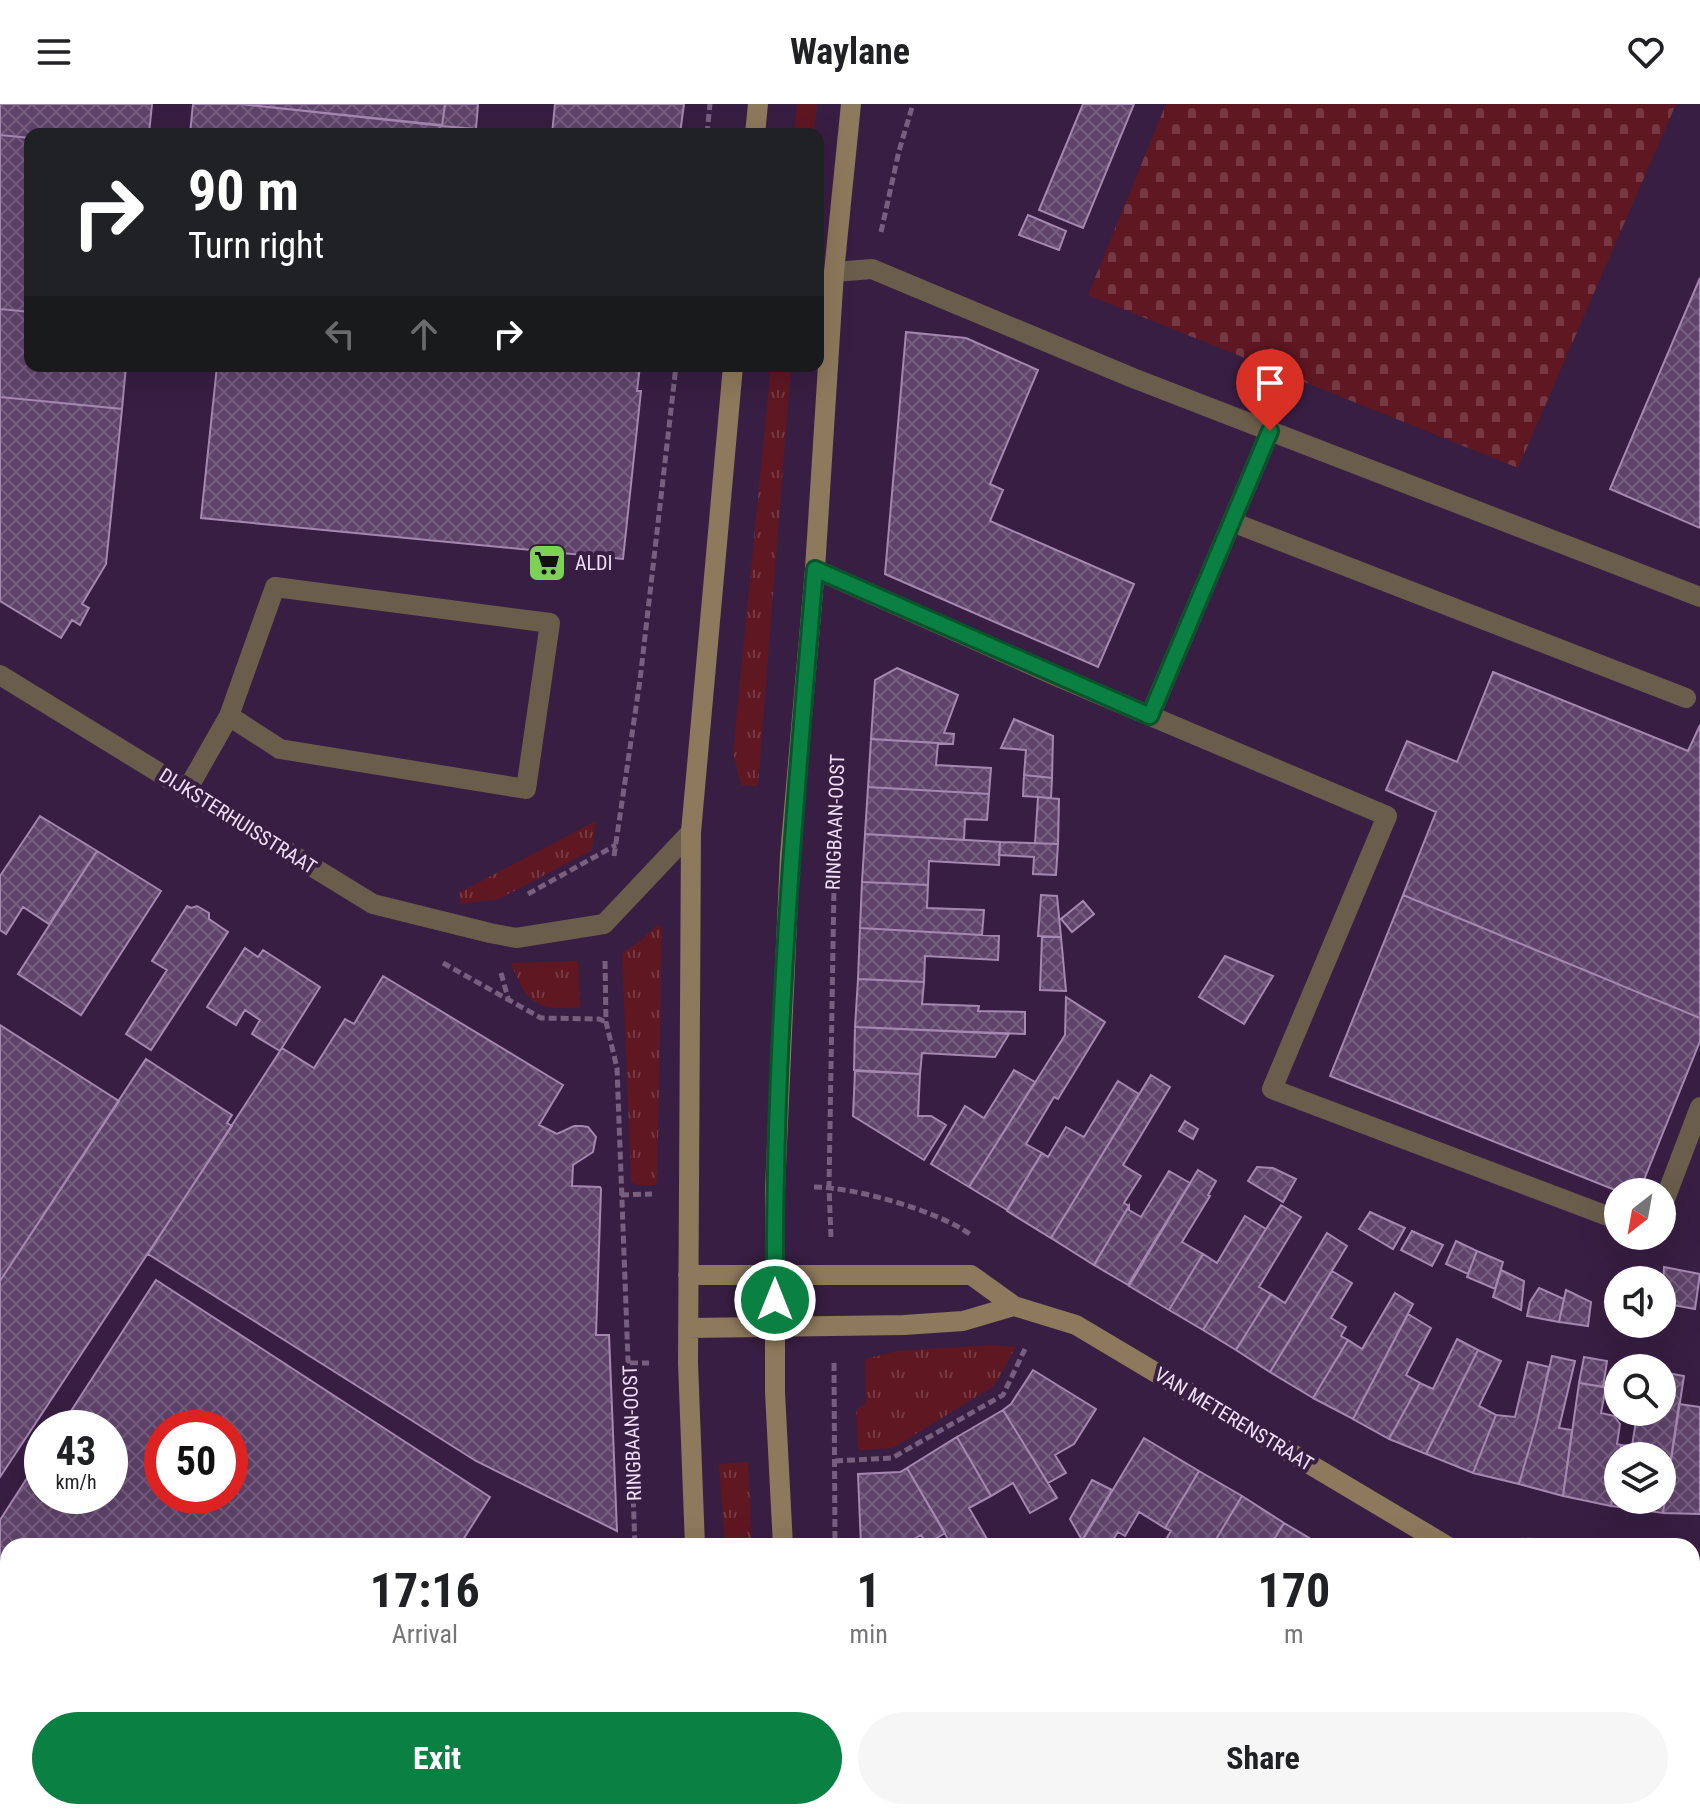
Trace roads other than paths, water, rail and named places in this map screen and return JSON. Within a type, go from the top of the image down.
[{"type":"main road","points":[[756,128],[758,104]]},
{"type":"main road","name":"RINGBAAN-OOST","points":[[783,1538],[775,1392],[775,1189],[790,855],[815,569],[834,272],[851,104]]},
{"type":"main road","points":[[695,1538],[688,1328],[691,832],[732,372]]},
{"type":"main road","points":[[688,1275],[775,1274]]},
{"type":"main road","name":"VAN METERENSTRAAT","points":[[775,1274],[971,1275],[1014,1306],[1076,1325],[1434,1538]]},
{"type":"main road","points":[[688,1328],[904,1325],[963,1321],[1014,1306]]},
{"type":"street","points":[[834,272],[872,269],[1133,378],[1700,597]]},
{"type":"street","points":[[1150,716],[1270,431]]},
{"type":"street","points":[[1232,522],[1686,698]]},
{"type":"street","points":[[815,569],[1387,816],[1272,1089],[1604,1215]]},
{"type":"street","points":[[187,790],[229,716],[275,587],[550,623],[526,789],[280,749],[229,716]]},
{"type":"street","name":"DIJKSTERHUISSTRAAT","points":[[0,675],[373,904],[490,933],[516,938],[604,924],[691,832]]},
{"type":"street","points":[[1673,1178],[1700,1107]]},
{"type":"place","name":"ALDI","points":[[547,563]]}]
